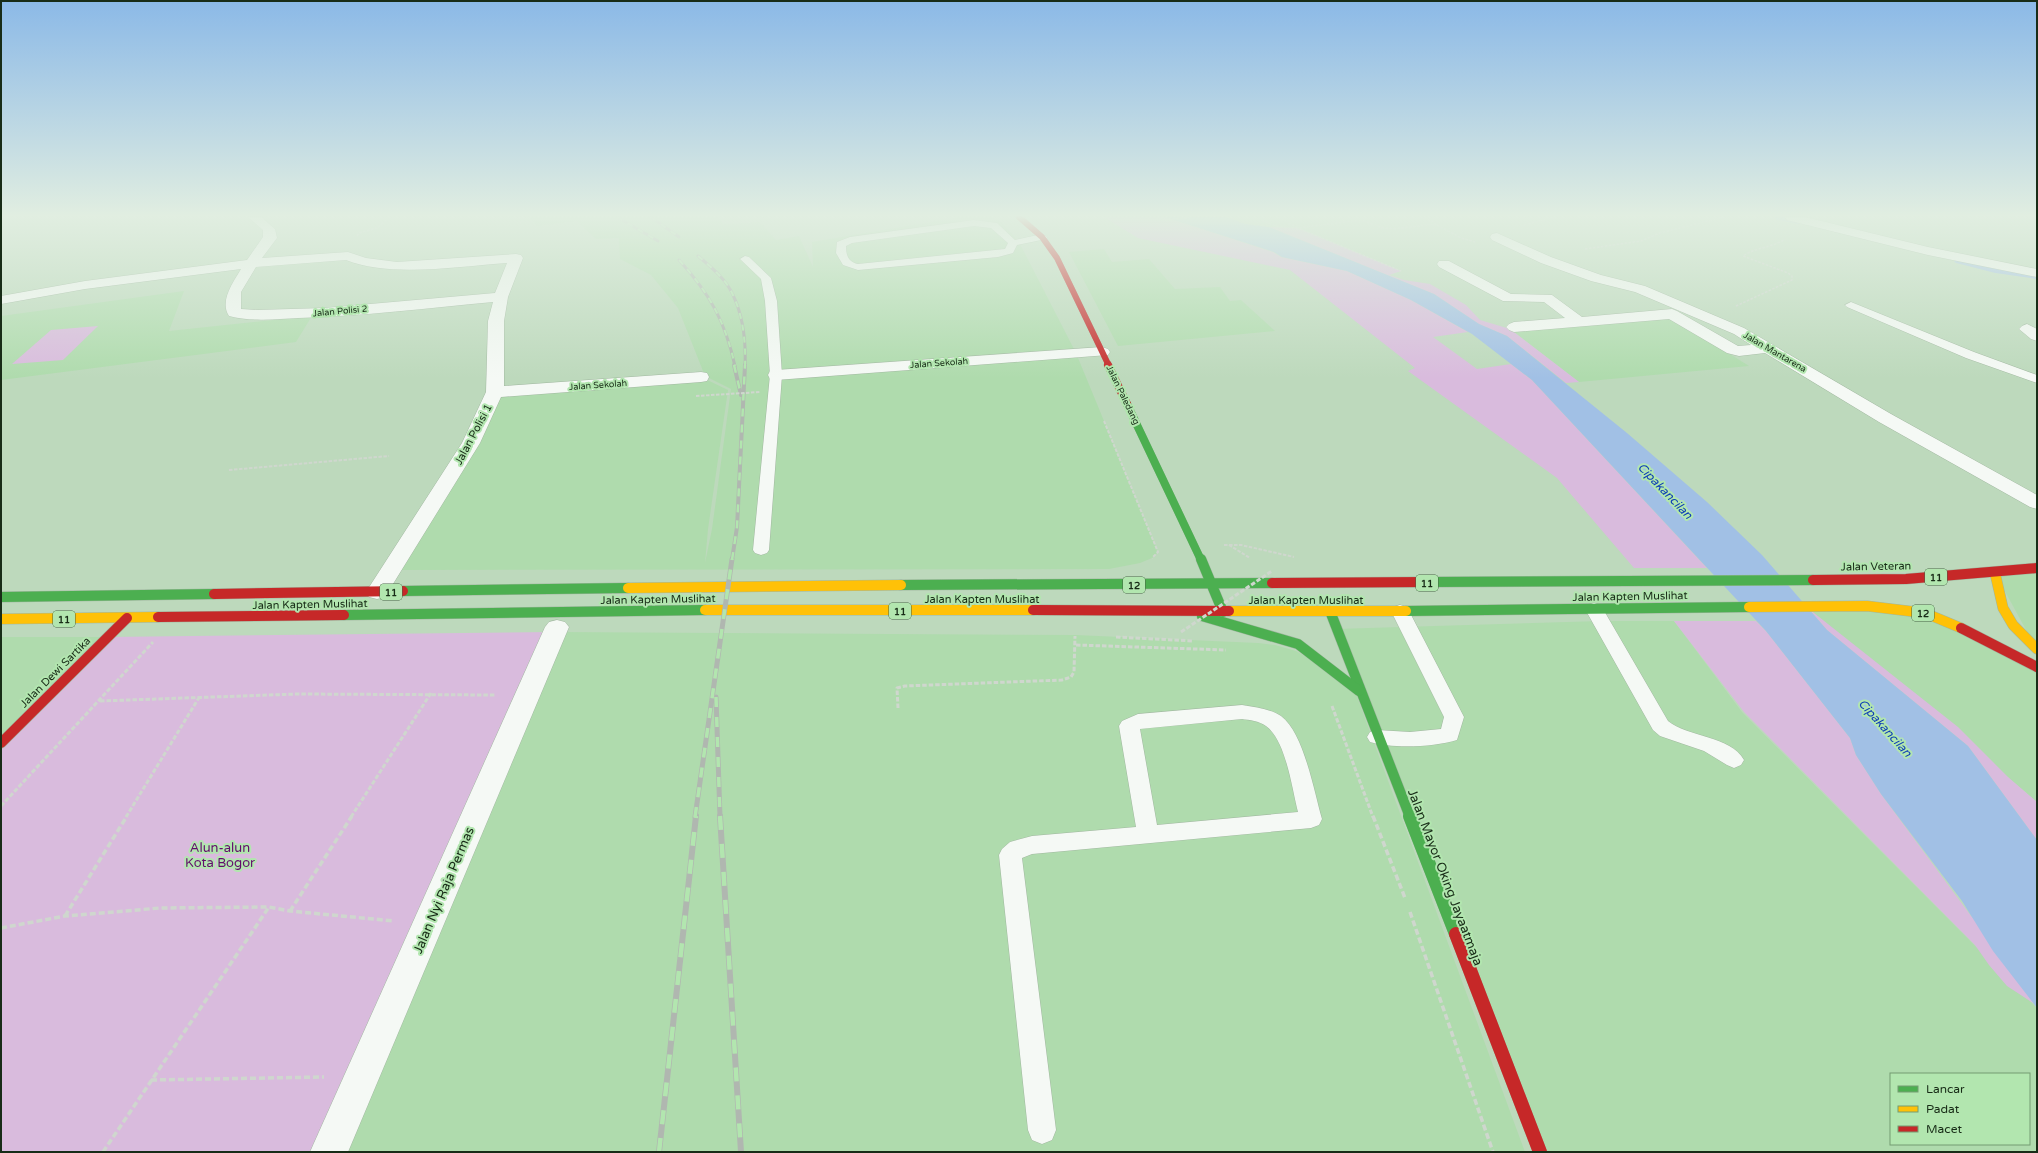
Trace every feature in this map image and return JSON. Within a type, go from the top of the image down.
[{"type":"main road","name":"Jalan Paledang","points":[[1063,271],[1212,585],[1223,612]]},
{"type":"main road","name":"Jalan Veteran","points":[[1836,579],[1906,579],[1995,573],[2037,568]]},
{"type":"main road","points":[[1995,573],[2003,608],[2013,625],[2037,649]]},
{"type":"main road","name":"Jalan Kapten Muslihat","points":[[1,596],[787,586],[1212,585],[1836,579]]},
{"type":"main road","name":"Jalan Kapten Muslihat","points":[[1,619],[725,610],[1223,612],[1867,606],[1925,613],[1975,634],[2037,667]]},
{"type":"main road","name":"Jalan Mayor Oking Jayaatmaja","points":[[1330,611],[1359,691],[1540,1152]]},
{"type":"main road","points":[[1188,612],[1298,644],[1359,691]]},
{"type":"main road","name":"Jalan Dewi Sartika","points":[[1,743],[127,618]]},
{"type":"street","points":[[1,300],[93,284],[193,271]]},
{"type":"street","name":"Jalan Polisi 2","points":[[247,271],[234,292],[234,313],[258,315],[319,313],[501,297]]},
{"type":"street","name":"Jalan Polisi 1","points":[[377,592],[471,443],[495,392],[496,321],[501,297],[511,271]]},
{"type":"street","points":[[1457,271],[1508,298],[1547,298],[1578,321]]},
{"type":"street","name":"Jalan Mantarena","points":[[1576,271],[1596,278],[1640,289],[1711,318],[1768,348],[1879,414],[2037,503]]},
{"type":"street","points":[[2026,271],[2037,273]]},
{"type":"street","points":[[1514,327],[1672,314],[1736,351],[1768,348]]},
{"type":"street","name":"Jalan Sekolah","points":[[776,375],[1102,352]]},
{"type":"street","name":"Jalan Sekolah","points":[[495,392],[701,377]]},
{"type":"street","name":"Jalan Nyi Raja Permas","points":[[329,1152],[557,627]]},
{"type":"lane","points":[[758,271],[766,278],[771,301],[776,375],[761,550]]},
{"type":"lane","points":[[1850,305],[1970,355],[2026,377],[2037,379]]},
{"type":"lane","points":[[1594,609],[1648,701],[1660,725],[1672,733],[1697,740],[1711,746],[1734,760]]},
{"type":"lane","points":[[1377,737],[1410,739],[1450,735],[1454,717],[1400,611]]},
{"type":"lane","points":[[1042,1130],[1010,855],[1018,848],[1032,845],[1148,836],[1311,819],[1288,738],[1276,723],[1260,714],[1242,712],[1132,723],[1129,726],[1129,732],[1148,836]]},
{"type":"path","points":[[1711,318],[1792,280],[1792,276],[1782,271]]},
{"type":"path","points":[[696,396],[760,392]]},
{"type":"path","points":[[1103,420],[1158,552]]},
{"type":"path","points":[[229,470],[389,456]]},
{"type":"path","points":[[1228,545],[1236,549]]},
{"type":"path","points":[[1181,632],[1272,570]]},
{"type":"path","points":[[1068,635],[1082,636]]},
{"type":"path","points":[[898,708],[897,688],[905,686],[1062,680],[1071,677],[1074,672],[1075,635]]},
{"type":"path","points":[[1,806],[159,636]]},
{"type":"path","points":[[1109,637],[1198,641]]},
{"type":"path","points":[[100,700],[201,696],[431,693],[528,696]]},
{"type":"path","points":[[290,911],[431,693]]},
{"type":"path","points":[[65,916],[201,696]]},
{"type":"path","points":[[1408,906],[1493,1152]]},
{"type":"path","points":[[103,1152],[269,907]]},
{"type":"path","points":[[1,928],[65,916],[160,908],[269,907],[290,911],[428,924]]},
{"type":"path","points":[[151,1080],[362,1077]]},
{"type":"shaded area","points":[[643,271],[1034,271],[1076,353],[1158,552],[1152,558],[1140,563],[1109,569],[391,570],[495,392],[701,377],[728,390],[708,529],[705,563],[712,529],[731,389],[705,376],[678,308],[651,275]]},
{"type":"shaded area","points":[[1079,271],[1159,271],[1175,289],[1220,287],[1230,301],[1241,300],[1275,331],[1118,346]]},
{"type":"shaded area","points":[[184,291],[169,331],[312,316],[296,342],[1,380],[1,316]]},
{"type":"shaded area","points":[[1668,315],[1749,366],[1579,382],[1510,329]]},
{"type":"shaded area","points":[[2037,568],[2037,650],[1995,573]]},
{"type":"shaded area","points":[[1809,609],[1925,613],[2037,667],[2037,802]]},
{"type":"shaded area","points":[[1601,621],[1674,621],[1742,712],[2037,1008],[2037,1152],[1539,1152],[1335,629]]},
{"type":"shaded area","points":[[555,632],[1075,635],[1258,643],[1275,645],[1296,651],[1352,683],[1525,1152],[329,1152]]},
{"type":"shaded area","points":[[1,637],[107,637],[1,743]]},
{"type":"green space","points":[[1291,271],[1347,271],[1411,300],[1468,332],[1433,337],[1477,369],[1511,364],[1532,380],[1707,568],[1634,568],[1557,478],[1408,371],[1415,368]]},
{"type":"green space","points":[[1377,271],[1401,271],[1389,275],[1404,280],[1430,284],[1466,305],[1480,320],[1510,329],[1579,382],[1566,383],[1507,336],[1479,324],[1434,294]]},
{"type":"green space","points":[[98,326],[63,360],[12,364],[51,330]]},
{"type":"green space","points":[[1809,609],[1958,727],[2008,777],[2037,802],[2037,840],[1968,746],[1827,630]]},
{"type":"green space","points":[[1674,621],[1756,621],[1766,631],[1850,738],[1856,755],[1881,794],[1971,916],[2001,945],[2031,991],[2033,1003],[2007,986],[1989,965],[1975,945],[1744,712]]},
{"type":"green space","name":"Alun-alun Kota Bogor","points":[[555,632],[329,1152],[1,1152],[1,743],[107,637]]},
{"type":"water","name":"Cipakancilan","points":[[1347,271],[1377,271],[1434,294],[1479,324],[1507,336],[1627,433],[1707,502],[1762,555],[1827,630],[1968,746],[2037,840],[2037,1008],[1993,951],[1962,901],[1881,794],[1856,755],[1850,738],[1766,631],[1532,380],[1472,334],[1411,300]]},
{"type":"waterway","points":[[2002,271],[2037,276]]},
{"type":"railway","points":[[689,271],[715,309],[726,335],[735,366]]},
{"type":"railway","points":[[715,271],[730,289],[739,312],[743,330],[745,365]]},
{"type":"railway","points":[[734,365],[741,395]]},
{"type":"railway","points":[[732,560],[737,527],[745,365]]},
{"type":"railway","points":[[695,817],[732,559]]},
{"type":"railway","points":[[716,697],[720,817]]},
{"type":"railway","points":[[659,1152],[696,816]]},
{"type":"railway","points":[[720,816],[741,1152]]},
{"type":"traffic: fast","points":[[1127,404],[1195,546],[1223,612]]},
{"type":"traffic: fast","points":[[1428,582],[1813,580]]},
{"type":"traffic: fast","points":[[901,585],[1272,583]]},
{"type":"traffic: fast","points":[[403,591],[628,588]]},
{"type":"traffic: fast","points":[[1,597],[214,594]]},
{"type":"traffic: fast","points":[[1406,611],[1749,607]]},
{"type":"traffic: fast","points":[[344,615],[705,610]]},
{"type":"traffic: fast","points":[[1330,611],[1456,934]]},
{"type":"traffic: fast","points":[[1202,616],[1298,644],[1359,691]]},
{"type":"traffic: slow","points":[[1995,573],[2003,608],[2013,625],[2037,649]]},
{"type":"traffic: slow","points":[[628,588],[901,585]]},
{"type":"traffic: slow","points":[[1749,607],[1867,606],[1925,613],[1961,628]]},
{"type":"traffic: slow","points":[[705,610],[1033,610]]},
{"type":"traffic: slow","points":[[1229,611],[1406,611]]},
{"type":"traffic: slow","points":[[1,619],[158,617]]},
{"type":"traffic: jam","points":[[1063,271],[1127,404]]},
{"type":"traffic: jam","points":[[1813,580],[1906,579],[2037,568]]},
{"type":"traffic: jam","points":[[1272,583],[1428,582]]},
{"type":"traffic: jam","points":[[214,594],[403,591]]},
{"type":"traffic: jam","points":[[1033,610],[1229,611]]},
{"type":"traffic: jam","points":[[158,617],[344,615]]},
{"type":"traffic: jam","points":[[1,743],[127,618]]},
{"type":"traffic: jam","points":[[1961,628],[2037,667]]},
{"type":"traffic: jam","points":[[1456,934],[1540,1152]]}]
